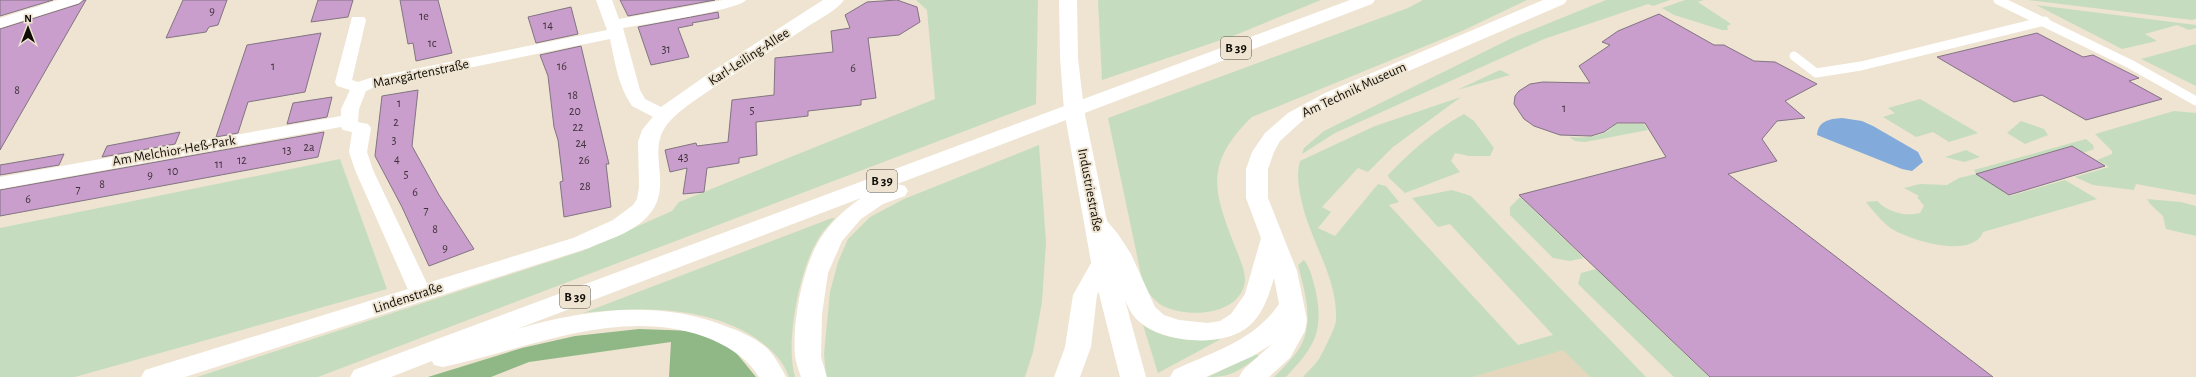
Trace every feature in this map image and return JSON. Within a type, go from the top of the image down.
[{"type":"street","points":[[0,23],[74,0]]},
{"type":"street","points":[[604,0],[615,29],[631,90],[638,102],[663,115]]},
{"type":"street","name":"Marxgärtenstraße","points":[[348,120],[350,109],[359,88],[370,84],[726,4],[738,0]]},
{"type":"street","name":"Karl-Leiling-Allee","points":[[649,196],[652,185],[647,143],[653,127],[663,115],[704,86],[835,0]]},
{"type":"street","name":"Industriestraße","points":[[1068,0],[1069,58],[1074,110],[1103,262],[1133,377]]},
{"type":"street","name":"B 39","points":[[1328,14],[1341,0]]},
{"type":"street","name":"B 39","points":[[369,375],[1144,82],[1366,0]]},
{"type":"street","name":"Am Technik Museum","points":[[1252,377],[1274,358],[1288,340],[1294,320],[1285,271],[1257,198],[1257,169],[1263,152],[1272,137],[1295,117],[1338,95],[1558,0]]},
{"type":"street","points":[[358,20],[343,82],[359,88]]},
{"type":"street","points":[[348,120],[349,126],[362,128],[358,152],[364,170],[421,294]]},
{"type":"street","name":"Am Melchior-Heß-Park","points":[[0,183],[348,120]]},
{"type":"street","name":"B 39","points":[[814,377],[808,357],[810,314],[816,273],[832,238],[840,227],[853,214],[875,199],[940,173],[989,141]]},
{"type":"street","name":"Lindenstraße","points":[[154,377],[581,243],[614,229],[626,222],[641,210],[649,196]]},
{"type":"street","points":[[1097,225],[1108,236],[1120,254],[1139,303],[1147,315],[1165,325],[1193,332],[1228,329],[1241,321],[1254,300],[1272,239]]},
{"type":"street","points":[[1067,377],[1078,347],[1085,295],[1103,262]]},
{"type":"street","points":[[1183,377],[1252,344],[1266,335],[1276,326],[1292,303]]},
{"type":"street","points":[[369,375],[470,353],[551,329],[600,321],[640,317],[677,320],[710,327],[744,344],[761,359],[773,377]]},
{"type":"lane","points":[[1998,0],[2046,21],[2182,91],[2196,101]]},
{"type":"lane","points":[[1794,56],[1816,73],[1861,66],[2046,21]]},
{"type":"shaded area","points":[[1563,349],[1590,377],[1473,377],[1531,359]]},
{"type":"green space","points":[[916,0],[1038,0],[1036,104],[318,377],[197,377],[582,251],[672,211],[679,202],[935,99],[927,10]]},
{"type":"green space","points":[[1098,0],[1321,0],[1233,36],[1102,80]]},
{"type":"green space","points":[[1423,0],[1527,0],[1462,31],[1252,117],[1236,135],[1225,151],[1219,166],[1217,182],[1223,215],[1244,271],[1245,280],[1243,289],[1237,298],[1229,305],[1218,310],[1207,312],[1195,313],[1172,310],[1157,302],[1143,284],[1108,118],[1408,8]]},
{"type":"green space","points":[[1606,0],[1670,0],[1653,6],[1648,4],[1544,39],[1335,133],[1302,154],[1304,148],[1324,131],[1512,38]]},
{"type":"green space","points":[[1685,0],[1704,0],[1698,2],[1731,24],[1727,26],[1728,30],[1722,30],[1674,15],[1662,8]]},
{"type":"green space","points":[[2027,0],[2196,0],[2196,19],[2192,20]]},
{"type":"green space","points":[[2036,5],[2196,25],[2196,28],[2189,30],[2177,25],[2145,34],[2157,41],[2122,49]]},
{"type":"green space","points":[[2196,44],[2196,86],[2141,59]]},
{"type":"green space","points":[[1500,70],[1510,75],[1457,90]]},
{"type":"green space","points":[[1461,97],[1393,147],[1368,172],[1358,168],[1322,207],[1331,212],[1318,228],[1335,236],[1378,184],[1386,186],[1399,202],[1389,205],[1518,345],[1553,335],[1450,224],[1438,227],[1412,198],[1452,190],[1471,196],[1646,377],[1590,377],[1563,350],[1473,377],[1303,377],[1319,359],[1332,334],[1336,320],[1333,290],[1306,218],[1302,203],[1298,177],[1300,161],[1375,126]]},
{"type":"green space","points":[[1920,99],[1978,133],[1949,142],[1933,132],[1916,137],[1883,117],[1895,113],[1888,108]]},
{"type":"green space","points":[[2174,111],[2196,113],[2196,195],[2136,184],[2134,190],[2093,185],[2075,177],[2109,167],[2097,160],[2112,154],[2112,151],[2095,134]]},
{"type":"green space","points":[[1464,114],[1474,121],[1494,148],[1490,156],[1469,156],[1455,153],[1451,161],[1460,172],[1405,193],[1389,178],[1388,175],[1424,142],[1443,127]]},
{"type":"green space","points":[[2021,121],[2044,129],[2048,135],[2025,144],[2007,133]]},
{"type":"green space","points":[[1615,124],[1644,124],[1648,130],[1585,142],[1575,141],[1569,137],[1588,137],[1600,135],[1611,129]]},
{"type":"green space","points":[[2086,139],[2093,145],[2094,149],[2083,153],[2071,146],[1976,174],[1974,170]]},
{"type":"green space","points":[[1039,145],[1046,242],[1042,302],[1033,352],[1025,377],[826,377],[824,354],[830,292],[838,262],[848,239],[870,217],[904,199]]},
{"type":"green space","points":[[1966,150],[1980,157],[1964,162],[1945,157]]},
{"type":"green space","points":[[340,159],[387,289],[75,377],[0,377],[0,228]]},
{"type":"green space","points":[[1976,174],[2010,196],[2065,180],[2097,199],[1983,232],[1977,240],[1967,245],[1954,246],[1926,242],[1912,238],[1892,229],[1866,202],[1877,201],[1891,211],[1897,213],[1920,213],[1924,206],[1917,197],[1919,196],[1904,188],[1920,184],[1947,185],[1959,178]]},
{"type":"green space","points":[[1520,197],[1584,258],[1570,261],[1553,258],[1510,215],[1510,207]]},
{"type":"green space","points":[[2147,199],[2181,202],[2196,206],[2196,236],[2166,229],[2163,216],[2150,204]]},
{"type":"green space","points":[[835,218],[820,236],[810,256],[799,290],[795,308],[792,346],[792,363],[795,377],[789,377],[778,357],[761,342],[741,330],[720,321],[675,311],[628,310],[583,313]]},
{"type":"green space","points":[[1304,260],[1310,270],[1315,288],[1319,316],[1318,328],[1310,347],[1296,366],[1286,377],[1274,377],[1297,352],[1303,342],[1306,331],[1308,320],[1306,298],[1298,265]]},
{"type":"green space","points":[[1596,269],[1709,377],[1674,377],[1578,284],[1581,273]]},
{"type":"green space","points":[[1143,325],[1161,334],[1180,339],[1221,339],[1158,373]]},
{"type":"green space","points":[[639,329],[694,331],[733,349],[756,377],[669,377],[671,342],[529,362],[491,377],[428,377],[522,348],[575,336]]},
{"type":"green space","points":[[1255,354],[1259,356],[1236,372],[1224,376],[1208,377]]},
{"type":"water","points":[[1842,118],[1862,121],[1873,126],[1918,152],[1923,162],[1912,171],[1902,169],[1817,135],[1822,124],[1829,120]]},
{"type":"building","points":[[0,0],[53,0],[0,16]]},
{"type":"building","points":[[86,0],[0,150],[0,29],[79,4]]},
{"type":"building","points":[[183,0],[227,0],[218,25],[209,27],[206,32],[166,38]]},
{"type":"building","points":[[318,0],[353,0],[348,17],[311,22]]},
{"type":"building","points":[[400,0],[438,0],[452,53],[416,61],[413,43],[408,44]]},
{"type":"building","points":[[620,0],[715,0],[628,16]]},
{"type":"building","points":[[897,0],[917,7],[920,22],[899,35],[868,38],[876,98],[861,100],[861,105],[808,111],[808,116],[756,122],[757,155],[739,158],[739,163],[707,168],[704,192],[683,194],[687,168],[670,172],[665,150],[696,143],[697,146],[728,142],[732,100],[774,95],[775,58],[833,52],[831,31],[850,28],[845,15],[867,2]]},
{"type":"building","points":[[571,7],[578,34],[536,43],[528,17]]},
{"type":"building","points":[[718,12],[719,18],[692,23],[693,25],[678,28],[689,57],[651,65],[638,27]]},
{"type":"building","points":[[1659,14],[1714,45],[1724,45],[1754,61],[1775,62],[1817,84],[1785,101],[1805,118],[1777,121],[1762,139],[1777,161],[1728,174],[1993,377],[1710,377],[1519,195],[1666,157],[1645,123],[1617,123],[1604,132],[1591,136],[1560,135],[1534,126],[1524,119],[1514,104],[1515,96],[1519,91],[1530,84],[1543,82],[1590,83],[1579,66],[1610,45],[1602,42],[1618,31]]},
{"type":"building","points":[[321,33],[305,92],[248,102],[238,133],[216,137],[247,45]]},
{"type":"building","points":[[2037,33],[2083,57],[2093,55],[2139,78],[2129,81],[2162,99],[2086,120],[2042,95],[2014,102],[1937,57]]},
{"type":"building","points":[[581,46],[609,164],[606,164],[611,207],[564,217],[560,182],[563,181],[558,140],[554,127],[548,76],[540,55]]},
{"type":"building","points":[[418,90],[412,146],[439,195],[474,249],[429,266],[402,207],[375,156],[382,96]]},
{"type":"building","points":[[332,97],[327,117],[287,124],[293,103]]},
{"type":"building","points":[[180,132],[175,144],[102,157],[107,146]]},
{"type":"building","points":[[324,132],[318,157],[0,216],[0,190]]},
{"type":"building","points":[[2072,146],[2105,166],[2009,195],[1976,174]]},
{"type":"building","points":[[64,154],[59,165],[0,175],[0,165]]}]
